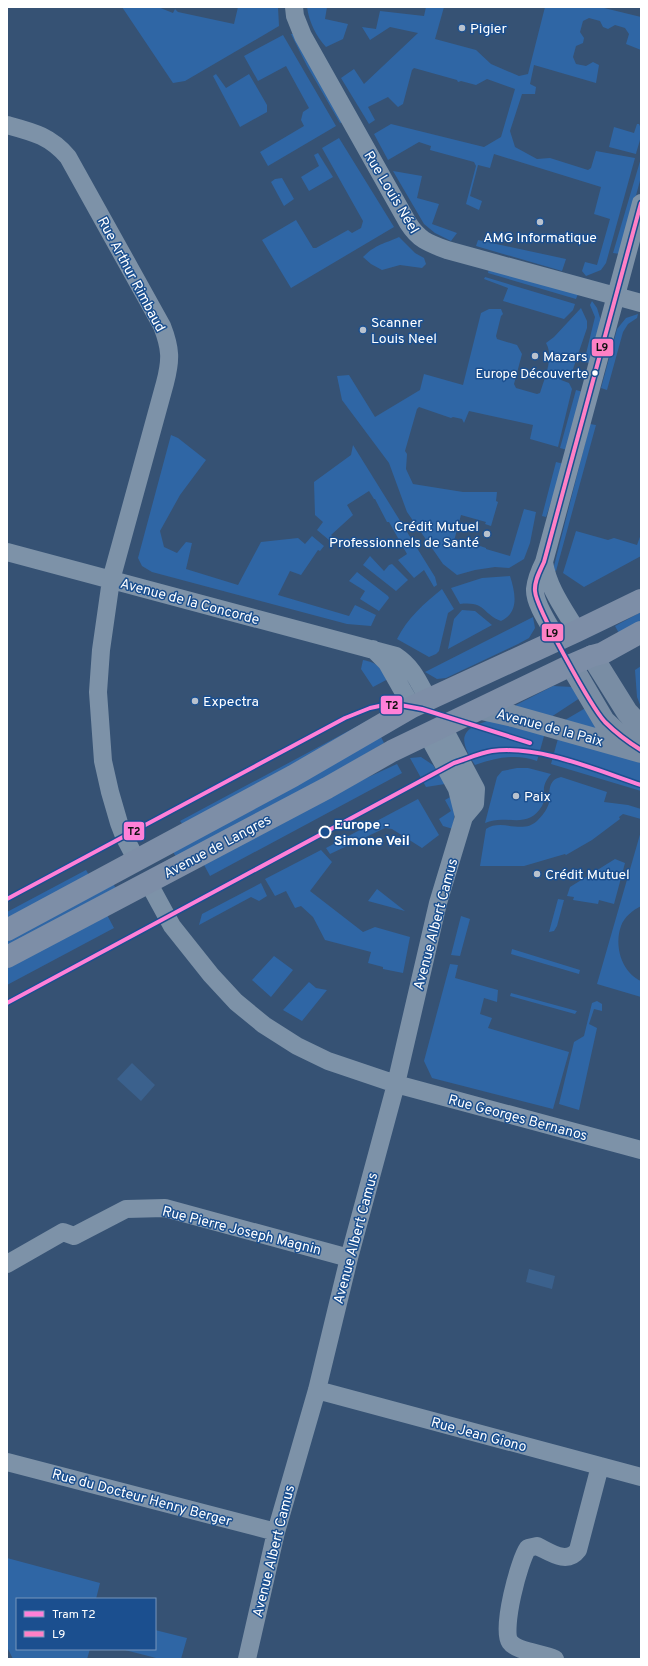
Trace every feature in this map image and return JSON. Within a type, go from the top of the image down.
[{"type":"main road","points":[[641,600],[577,631],[592,656],[603,653],[641,632]]},
{"type":"main road","name":"Avenue de Langres","points":[[7,930],[293,776],[420,703],[577,631]]},
{"type":"main road","points":[[558,640],[571,666]]},
{"type":"main road","name":"Avenue de Langres","points":[[7,957],[327,788],[392,750],[592,656]]},
{"type":"main road","points":[[420,703],[435,731]]},
{"type":"street","name":"Rue Louis Néel","points":[[294,7],[295,16],[303,36],[408,223],[420,239],[447,250],[641,303]]},
{"type":"street","name":"Rue Arthur Rimbaud","points":[[7,125],[48,139],[59,146],[68,157],[158,320],[169,346],[170,364],[111,580],[101,650],[98,692],[103,761],[110,792],[124,836],[137,861]]},
{"type":"street","points":[[558,640],[540,607],[535,591],[536,581],[544,562],[641,203]]},
{"type":"street","name":"Avenue de la Concorde","points":[[7,552],[373,649],[387,662],[420,703]]},
{"type":"street","points":[[544,562],[546,575],[552,589],[577,631]]},
{"type":"street","points":[[592,656],[627,712],[641,727]]},
{"type":"street","name":"Avenue de la Paix","points":[[571,666],[604,722],[622,738],[641,751]]},
{"type":"street","name":"Avenue de la Paix","points":[[482,709],[641,751]]},
{"type":"street","name":"Avenue Albert Camus","points":[[247,1659],[276,1532],[317,1390],[349,1258],[396,1084],[438,903],[464,816],[457,789],[435,731]]},
{"type":"street","name":"Rue Georges Bernanos","points":[[148,882],[172,926],[206,970],[236,1002],[264,1025],[297,1046],[328,1061],[396,1084],[641,1150]]},
{"type":"street","name":"Rue Pierre Joseph Magnin","points":[[7,1264],[63,1232],[74,1236],[126,1209],[165,1208],[349,1258]]},
{"type":"street","name":"Rue Jean Giono","points":[[317,1390],[641,1477]]},
{"type":"street","name":"Rue du Docteur Henry Berger","points":[[7,1462],[276,1532]]},
{"type":"street","points":[[555,1659],[515,1647],[510,1643],[506,1631],[511,1599],[528,1548],[537,1546],[564,1558],[569,1558],[575,1555],[578,1550],[600,1466]]},
{"type":"shaded area","points":[[122,7],[158,7],[173,13],[175,9],[178,12],[234,24],[238,7],[278,7],[279,26],[185,81],[173,83]]},
{"type":"shaded area","points":[[307,7],[327,7],[325,19],[348,24],[343,39],[326,47],[319,38],[309,18]]},
{"type":"shaded area","points":[[426,7],[444,7],[435,39],[476,50],[491,64],[519,76],[528,74],[545,7],[600,7],[641,17],[641,50],[626,44],[629,34],[625,28],[615,25],[608,29],[603,27],[600,21],[589,18],[583,21],[580,32],[584,38],[583,43],[576,46],[573,57],[576,64],[586,66],[593,62],[599,65],[596,83],[534,65],[530,84],[536,87],[535,94],[522,94],[510,131],[515,147],[537,159],[550,158],[588,170],[591,168],[596,151],[635,158],[606,263],[601,270],[586,276],[582,271],[585,262],[597,265],[610,219],[594,214],[601,187],[494,154],[490,168],[478,165],[470,196],[482,201],[479,210],[466,204],[476,166],[474,162],[430,150],[431,146],[419,142],[388,160],[374,134],[391,124],[484,147],[501,137],[515,89],[487,79],[476,85],[461,81],[458,82],[457,80],[414,68],[412,70],[403,104],[398,107],[388,97],[368,107],[375,120],[369,124],[341,78],[354,69],[364,84],[418,33],[390,27],[370,40],[362,27],[376,29],[380,11],[424,16]]},
{"type":"shaded area","points":[[291,34],[295,34],[344,121],[340,123],[307,66]]},
{"type":"shaded area","points":[[283,35],[336,126],[268,166],[260,152],[304,126],[301,120],[303,112],[309,108],[286,66],[258,81],[244,56]]},
{"type":"shaded area","points":[[216,74],[226,88],[249,74],[267,105],[267,112],[240,127],[213,76]]},
{"type":"shaded area","points":[[637,124],[639,124],[641,131],[636,154],[609,147],[614,127],[634,133]]},
{"type":"shaded area","points":[[339,138],[394,227],[291,288],[262,240],[296,220],[313,248],[316,248],[348,230],[352,233],[361,228],[363,221],[322,148]]},
{"type":"shaded area","points":[[318,153],[333,177],[309,191],[301,177],[319,166],[314,155]]},
{"type":"shaded area","points":[[641,158],[641,177],[620,254],[613,253]]},
{"type":"shaded area","points":[[393,171],[422,176],[417,198],[439,204],[432,224],[457,233],[451,241],[435,233],[424,224]]},
{"type":"shaded area","points":[[282,178],[294,199],[284,206],[271,182],[275,179]]},
{"type":"shaded area","points":[[399,237],[415,253],[424,258],[426,264],[422,268],[400,265],[382,270],[371,264],[363,257],[376,247]]},
{"type":"shaded area","points":[[478,240],[566,259],[562,271],[476,246]]},
{"type":"shaded area","points":[[489,268],[578,294],[576,299],[488,273]]},
{"type":"shaded area","points":[[485,277],[575,304],[573,310],[564,319],[503,301],[508,288],[484,279]]},
{"type":"shaded area","points":[[592,301],[597,308],[601,321],[591,363],[584,362],[595,317],[590,305]]},
{"type":"shaded area","points":[[581,308],[587,321],[587,328],[571,375],[564,373],[561,380],[569,383],[572,389],[558,447],[530,439],[533,425],[469,411],[464,423],[462,419],[451,418],[419,407],[417,409],[405,451],[407,454],[406,469],[413,484],[463,492],[497,492],[496,501],[498,502],[491,526],[485,524],[486,522],[461,515],[454,541],[480,546],[510,556],[524,509],[536,512],[530,543],[524,559],[509,568],[495,567],[457,575],[443,564],[407,512],[389,463],[342,400],[337,376],[349,375],[375,417],[420,390],[424,374],[463,385],[481,313],[489,309],[501,309],[503,314],[501,316],[496,336],[497,339],[517,345],[522,354],[514,384],[516,388],[537,394],[540,393],[548,367],[549,354],[546,343],[554,337]]},
{"type":"shaded area","points":[[638,314],[637,318],[628,324],[623,332],[607,390],[601,388],[617,329],[626,318]]},
{"type":"shaded area","points":[[576,390],[583,392],[567,450],[560,448]]},
{"type":"shaded area","points":[[590,424],[596,425],[556,571],[554,570],[554,566]]},
{"type":"shaded area","points":[[171,435],[178,438],[206,460],[180,495],[160,531],[164,547],[177,553],[186,542],[192,543],[186,569],[238,585],[261,542],[298,538],[305,544],[312,536],[324,546],[320,551],[318,550],[301,575],[290,571],[278,595],[349,616],[355,605],[376,615],[371,626],[347,624],[152,572],[142,566],[138,558]]},
{"type":"shaded area","points":[[353,445],[435,577],[437,585],[434,587],[424,570],[414,578],[398,560],[407,554],[369,491],[347,505],[353,515],[331,535],[332,536],[329,540],[317,530],[323,522],[315,515],[314,482],[351,455]]},
{"type":"shaded area","points":[[556,462],[564,464],[546,517],[542,516]]},
{"type":"shaded area","points":[[576,531],[608,540],[614,538],[637,545],[641,534],[641,556],[584,587],[563,573]]},
{"type":"shaded area","points":[[370,556],[384,571],[389,565],[392,564],[408,580],[396,591],[363,565]]},
{"type":"shaded area","points":[[357,572],[388,596],[389,598],[379,611],[360,599],[365,591],[349,581]]},
{"type":"shaded area","points":[[510,576],[514,595],[514,607],[507,617],[501,621],[475,604],[460,604],[451,588],[482,578]]},
{"type":"shaded area","points":[[442,589],[454,609],[448,613],[439,651],[429,657],[397,639],[411,617]]},
{"type":"shaded area","points":[[462,610],[475,611],[492,625],[448,649],[454,619]]},
{"type":"shaded area","points":[[641,612],[641,623],[620,635],[615,626]]},
{"type":"shaded area","points":[[533,617],[535,628],[529,638],[518,644],[446,678],[437,679],[425,672]]},
{"type":"shaded area","points":[[363,660],[378,666],[388,679],[373,687],[361,669]]},
{"type":"shaded area","points":[[641,666],[641,707],[637,697],[635,670]]},
{"type":"shaded area","points":[[553,686],[573,687],[583,696],[548,719],[515,709],[516,705]]},
{"type":"shaded area","points":[[589,706],[611,735],[565,720]]},
{"type":"shaded area","points":[[494,719],[546,729],[537,761],[522,757],[506,757],[475,765],[465,747],[465,734],[475,726]]},
{"type":"shaded area","points":[[367,721],[366,723],[184,826],[180,821]]},
{"type":"shaded area","points":[[380,735],[384,743],[313,785],[176,857],[172,850]]},
{"type":"shaded area","points":[[559,735],[641,759],[641,791],[551,764]]},
{"type":"shaded area","points":[[421,757],[433,765],[445,784],[426,787],[410,758]]},
{"type":"shaded area","points":[[397,764],[402,773],[210,876],[203,863],[362,780]]},
{"type":"shaded area","points":[[517,768],[528,768],[551,774],[545,784],[544,802],[542,806],[530,818],[523,820],[493,820],[485,823],[497,777],[502,771]]},
{"type":"shaded area","points":[[561,777],[607,792],[604,802],[628,805],[641,809],[641,819],[623,814],[619,817],[620,819],[592,840],[566,855],[565,854],[524,866],[480,866],[486,829],[499,825],[525,827],[537,821],[548,806],[551,784],[553,781]]},
{"type":"shaded area","points":[[452,796],[455,805],[453,829],[443,826],[439,819],[451,811],[445,800]]},
{"type":"shaded area","points":[[418,799],[439,835],[422,848],[392,829],[385,828],[330,854],[326,848]]},
{"type":"shaded area","points":[[641,831],[641,906],[624,920],[619,933],[618,941],[624,965],[634,977],[641,981],[641,997],[597,984]]},
{"type":"shaded area","points":[[321,850],[332,862],[310,891],[363,932],[375,927],[410,937],[403,973],[383,969],[383,967],[368,963],[371,952],[325,940],[313,917],[301,906],[295,908],[286,891],[275,896],[265,879]]},
{"type":"shaded area","points":[[615,859],[625,863],[614,904],[599,900],[598,904],[573,900],[574,897],[567,896],[570,887]]},
{"type":"shaded area","points":[[86,870],[89,875],[7,919],[7,912]]},
{"type":"shaded area","points":[[112,882],[117,890],[7,949],[7,939]]},
{"type":"shaded area","points":[[261,883],[267,896],[259,901],[251,897],[199,925],[202,914]]},
{"type":"shaded area","points":[[377,889],[405,911],[368,901]]},
{"type":"shaded area","points":[[558,899],[564,900],[557,926],[554,931],[549,932]]},
{"type":"shaded area","points":[[106,913],[114,928],[7,985],[7,966]]},
{"type":"shaded area","points":[[461,916],[470,919],[460,956],[451,955]]},
{"type":"shaded area","points":[[512,949],[580,970],[579,974],[511,954]]},
{"type":"shaded area","points":[[274,956],[293,970],[271,997],[252,980]]},
{"type":"shaded area","points":[[450,964],[458,965],[455,978],[498,990],[497,1002],[484,998],[480,1014],[492,1018],[488,1028],[569,1052],[553,1109],[432,1078],[424,1061]]},
{"type":"shaded area","points":[[309,982],[316,988],[327,990],[302,1021],[283,1010]]},
{"type":"shaded area","points":[[511,993],[577,1011],[575,1014],[510,996]]},
{"type":"shaded area","points":[[597,1001],[602,1004],[602,1011],[594,1009],[589,1024],[597,1028],[579,1110],[559,1104],[574,1042],[584,1036],[592,1003]]},
{"type":"shaded area","points":[[132,1063],[155,1085],[141,1101],[117,1079]]},
{"type":"shaded area","points":[[529,1269],[555,1276],[552,1289],[526,1282]]},
{"type":"shaded area","points":[[7,1558],[100,1583],[96,1598],[16,1598],[16,1650],[90,1650],[87,1659],[13,1659],[7,1647]]},
{"type":"shaded area","points":[[156,1630],[187,1638],[181,1659],[160,1659],[125,1650],[156,1650]]},
{"type":"tram line","name":"T2","points":[[7,899],[345,718],[370,708],[384,705],[400,705],[422,709],[530,743]]},
{"type":"tram line","name":"T2","points":[[7,1003],[454,763],[492,751],[510,750],[529,752],[568,760],[641,785]]},
{"type":"transit line","name":"L9","points":[[641,203],[544,562],[535,584],[535,591],[538,601],[554,636],[577,679],[598,713],[613,730],[641,750]]},
{"type":"place","name":"Pigier","points":[[462,28]]},
{"type":"place","name":"AMG Informatique","points":[[540,222]]},
{"type":"place","name":"Scanner Louis Neel","points":[[363,330]]},
{"type":"place","name":"Mazars","points":[[535,356]]},
{"type":"place","name":"Europe Découverte","points":[[595,373]]},
{"type":"place","name":"Crédit Mutuel Professionnels de Santé","points":[[487,534]]},
{"type":"place","name":"Expectra","points":[[195,701]]},
{"type":"place","name":"Paix","points":[[516,796]]},
{"type":"place","name":"Europe - Simone Veil","points":[[325,832]]},
{"type":"place","name":"Crédit Mutuel","points":[[537,874]]}]
